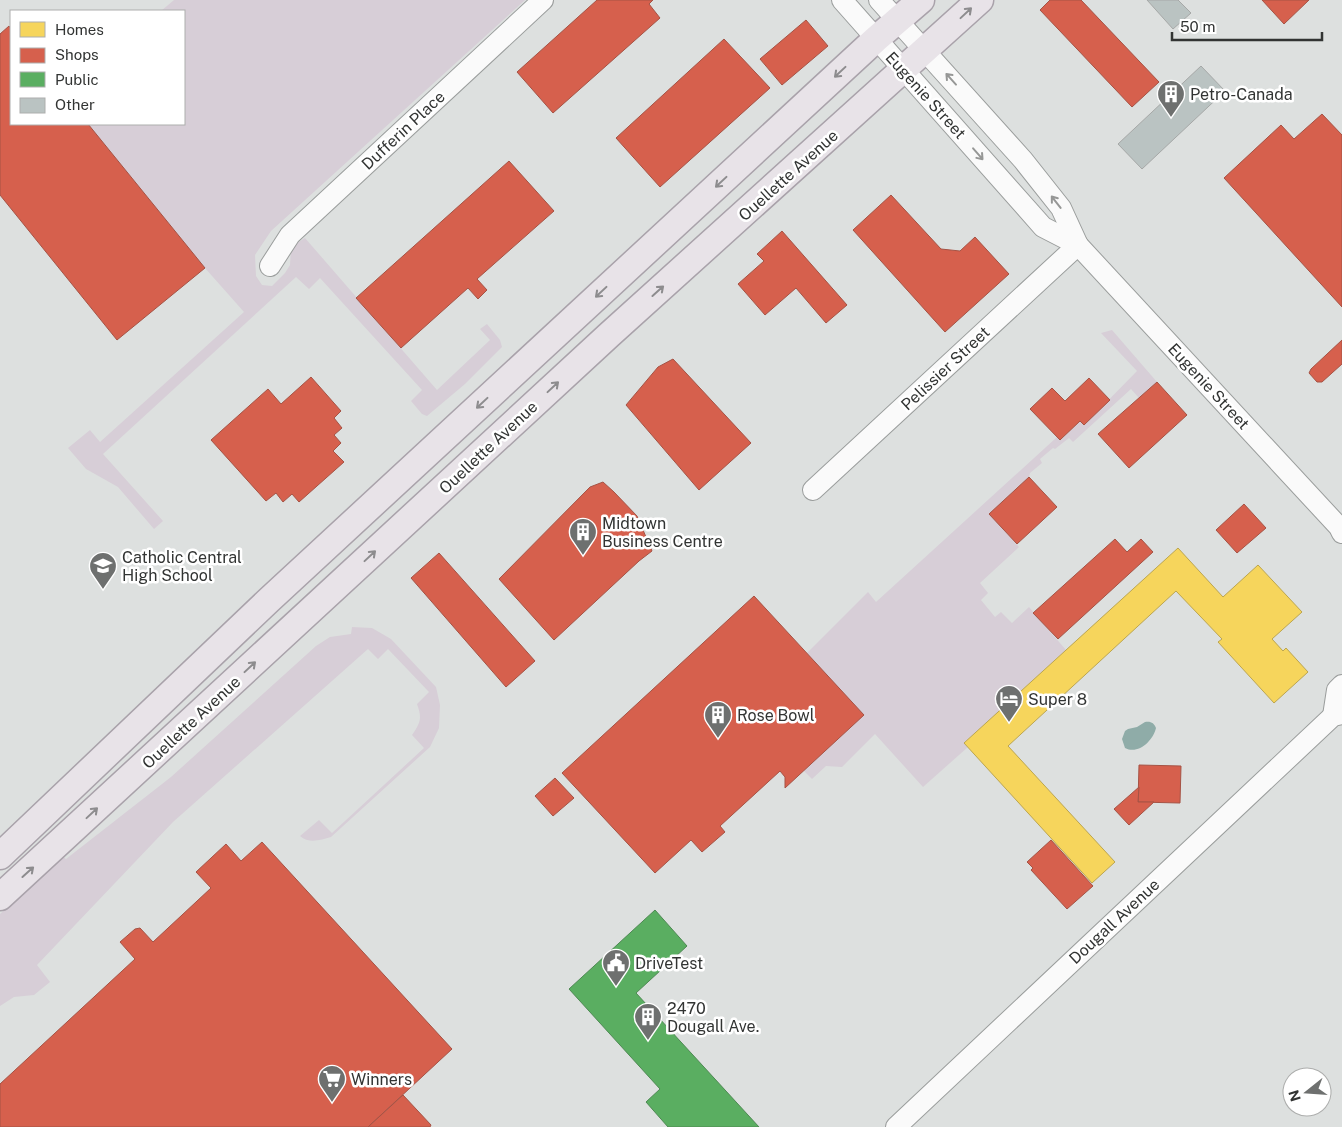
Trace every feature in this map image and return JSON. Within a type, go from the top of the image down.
[{"type":"main road","name":"Ouellette Avenue","points":[[0,856],[268,600],[876,39],[921,0]]},
{"type":"main road","name":"Ouellette Avenue","points":[[0,898],[595,348],[926,51],[980,0]]},
{"type":"street","name":"Dufferin Place","points":[[270,266],[290,235],[544,0]]},
{"type":"street","name":"Eugenie Street","points":[[842,0],[1043,227],[1078,245]]},
{"type":"street","name":"Eugenie Street","points":[[879,0],[1023,160],[1061,208],[1078,245],[1341,530]]},
{"type":"street","name":"Pelissier Street","points":[[813,490],[1078,245]]},
{"type":"street","name":"Dougall Avenue","points":[[896,1127],[1337,715],[1337,690],[1342,685]]},
{"type":"shaded area","points":[[174,0],[525,0],[271,231],[255,255],[256,276],[262,285],[272,286],[290,265],[291,247],[305,238],[437,390],[490,340],[480,329],[487,324],[500,340],[502,347],[465,384],[427,416],[422,414],[411,401],[422,390],[320,278],[309,289],[296,277],[103,454],[163,521],[154,529],[118,487],[86,469],[68,448],[90,430],[100,442],[244,312],[205,268],[89,125],[185,125],[185,10],[162,10]]},
{"type":"shaded area","points":[[1112,330],[1157,382],[1139,398],[1131,389],[1073,442],[1069,438],[1055,449],[1053,448],[1040,459],[1042,463],[1030,473],[1029,477],[989,514],[1019,547],[980,583],[988,593],[981,600],[995,617],[1001,612],[1012,623],[1029,607],[1066,650],[964,743],[968,747],[923,787],[875,734],[842,767],[826,766],[812,779],[804,771],[807,653],[868,592],[876,602],[1057,437],[1061,440],[1080,421],[1084,425],[1137,371],[1101,333]]},
{"type":"shaded area","points":[[352,627],[372,628],[391,639],[436,687],[440,705],[439,728],[430,747],[331,837],[311,841],[300,836],[319,820],[332,833],[424,748],[412,735],[420,720],[417,704],[429,692],[388,649],[378,659],[368,649],[173,822],[37,965],[50,982],[34,995],[14,997],[0,1006],[0,914],[62,856],[66,859],[171,777],[316,646],[330,637],[351,634]]},
{"type":"water","points":[[1145,722],[1152,723],[1156,728],[1152,738],[1135,750],[1125,748],[1122,739],[1125,731]]},
{"type":"building: Homes","name":"Super 8","points":[[1178,548],[1223,597],[1258,565],[1302,612],[1272,639],[1283,651],[1286,648],[1308,672],[1274,703],[1218,642],[1222,639],[1176,591],[1008,746],[1115,862],[1092,883],[964,743]]},
{"type":"building: Shops","points":[[597,0],[653,0],[649,4],[660,18],[553,113],[517,72]]},
{"type":"building: Shops","points":[[1050,0],[1081,0],[1159,82],[1132,107],[1040,10]]},
{"type":"building: Shops","points":[[1262,0],[1309,0],[1284,24]]},
{"type":"building: Shops","points":[[806,20],[828,46],[782,85],[760,59]]},
{"type":"building: Shops","points":[[9,26],[10,125],[89,125],[205,268],[117,340],[0,195],[0,34]]},
{"type":"building: Shops","points":[[724,39],[770,88],[660,187],[616,138]]},
{"type":"building: Shops","points":[[1322,114],[1342,135],[1342,307],[1224,178],[1281,125],[1294,139]]},
{"type":"building: Shops","points":[[509,161],[554,211],[477,279],[487,290],[478,299],[468,288],[401,348],[356,298]]},
{"type":"building: Shops","points":[[891,195],[941,249],[960,251],[975,237],[1009,274],[945,332],[853,230]]},
{"type":"building: Shops","points":[[782,231],[847,305],[826,323],[796,288],[765,315],[738,284],[764,261],[757,254]]},
{"type":"building: Shops","points":[[1342,340],[1342,364],[1322,382],[1317,382],[1309,373],[1311,369]]},
{"type":"building: Shops","points":[[673,359],[751,443],[699,490],[626,405],[658,367]]},
{"type":"building: Shops","points":[[311,377],[341,411],[334,418],[342,428],[334,435],[341,443],[333,451],[344,462],[299,502],[292,494],[283,502],[276,493],[266,501],[211,440],[268,389],[281,404]]},
{"type":"building: Shops","points":[[1089,378],[1110,400],[1084,425],[1080,421],[1060,440],[1030,409],[1052,388],[1065,401]]},
{"type":"building: Shops","points":[[1157,382],[1187,415],[1129,468],[1098,434]]},
{"type":"building: Shops","points":[[1029,477],[1057,507],[1017,544],[989,514]]},
{"type":"building: Shops","name":"Midtown Business Centre","points":[[603,482],[637,516],[652,551],[554,640],[499,579],[590,487]]},
{"type":"building: Shops","points":[[1244,504],[1266,528],[1237,553],[1216,530]]},
{"type":"building: Shops","points":[[1115,539],[1127,552],[1141,539],[1153,552],[1058,639],[1033,613]]},
{"type":"building: Shops","points":[[439,553],[535,661],[506,687],[411,578]]},
{"type":"building: Shops","name":"Rose Bowl","points":[[754,596],[864,715],[785,788],[785,777],[780,771],[720,826],[725,832],[702,852],[691,840],[655,873],[562,773]]},
{"type":"building: Shops","points":[[1139,765],[1181,766],[1180,803],[1138,802]]},
{"type":"building: Shops","points":[[555,778],[574,798],[553,816],[535,796]]},
{"type":"building: Shops","points":[[1139,787],[1138,802],[1154,802],[1129,825],[1114,809]]},
{"type":"building: Shops","points":[[1051,840],[1093,886],[1067,909],[1031,870],[1033,868],[1027,862]]},
{"type":"building: Shops","points":[[262,842],[452,1049],[368,1127],[0,1127],[0,1084],[135,959],[120,942],[135,929],[140,928],[153,942],[211,888],[196,872],[226,844],[241,861]]},
{"type":"building: Shops","points":[[403,1095],[431,1125],[430,1127],[368,1127]]},
{"type":"building: Public","name":"2470 Dougall Ave.","points":[[655,910],[687,946],[636,993],[759,1127],[668,1127],[646,1102],[660,1089],[569,989]]},
{"type":"building: Other","points":[[1147,0],[1178,0],[1191,13],[1173,29]]},
{"type":"building: Other","name":"Petro-Canada","points":[[1201,66],[1225,91],[1142,169],[1118,144]]},
{"type":"place","name":"Petro-Canada","points":[[1171,118]]},
{"type":"place","name":"Midtown Business Centre","points":[[583,556]]},
{"type":"place","name":"Catholic Central High School","points":[[103,590]]},
{"type":"place","name":"Super 8","points":[[1009,723]]},
{"type":"place","name":"Rose Bowl","points":[[718,739]]},
{"type":"place","name":"DriveTest","points":[[616,987]]},
{"type":"place","name":"2470 Dougall Ave.","points":[[648,1041]]},
{"type":"place","name":"Winners","points":[[332,1103]]}]
